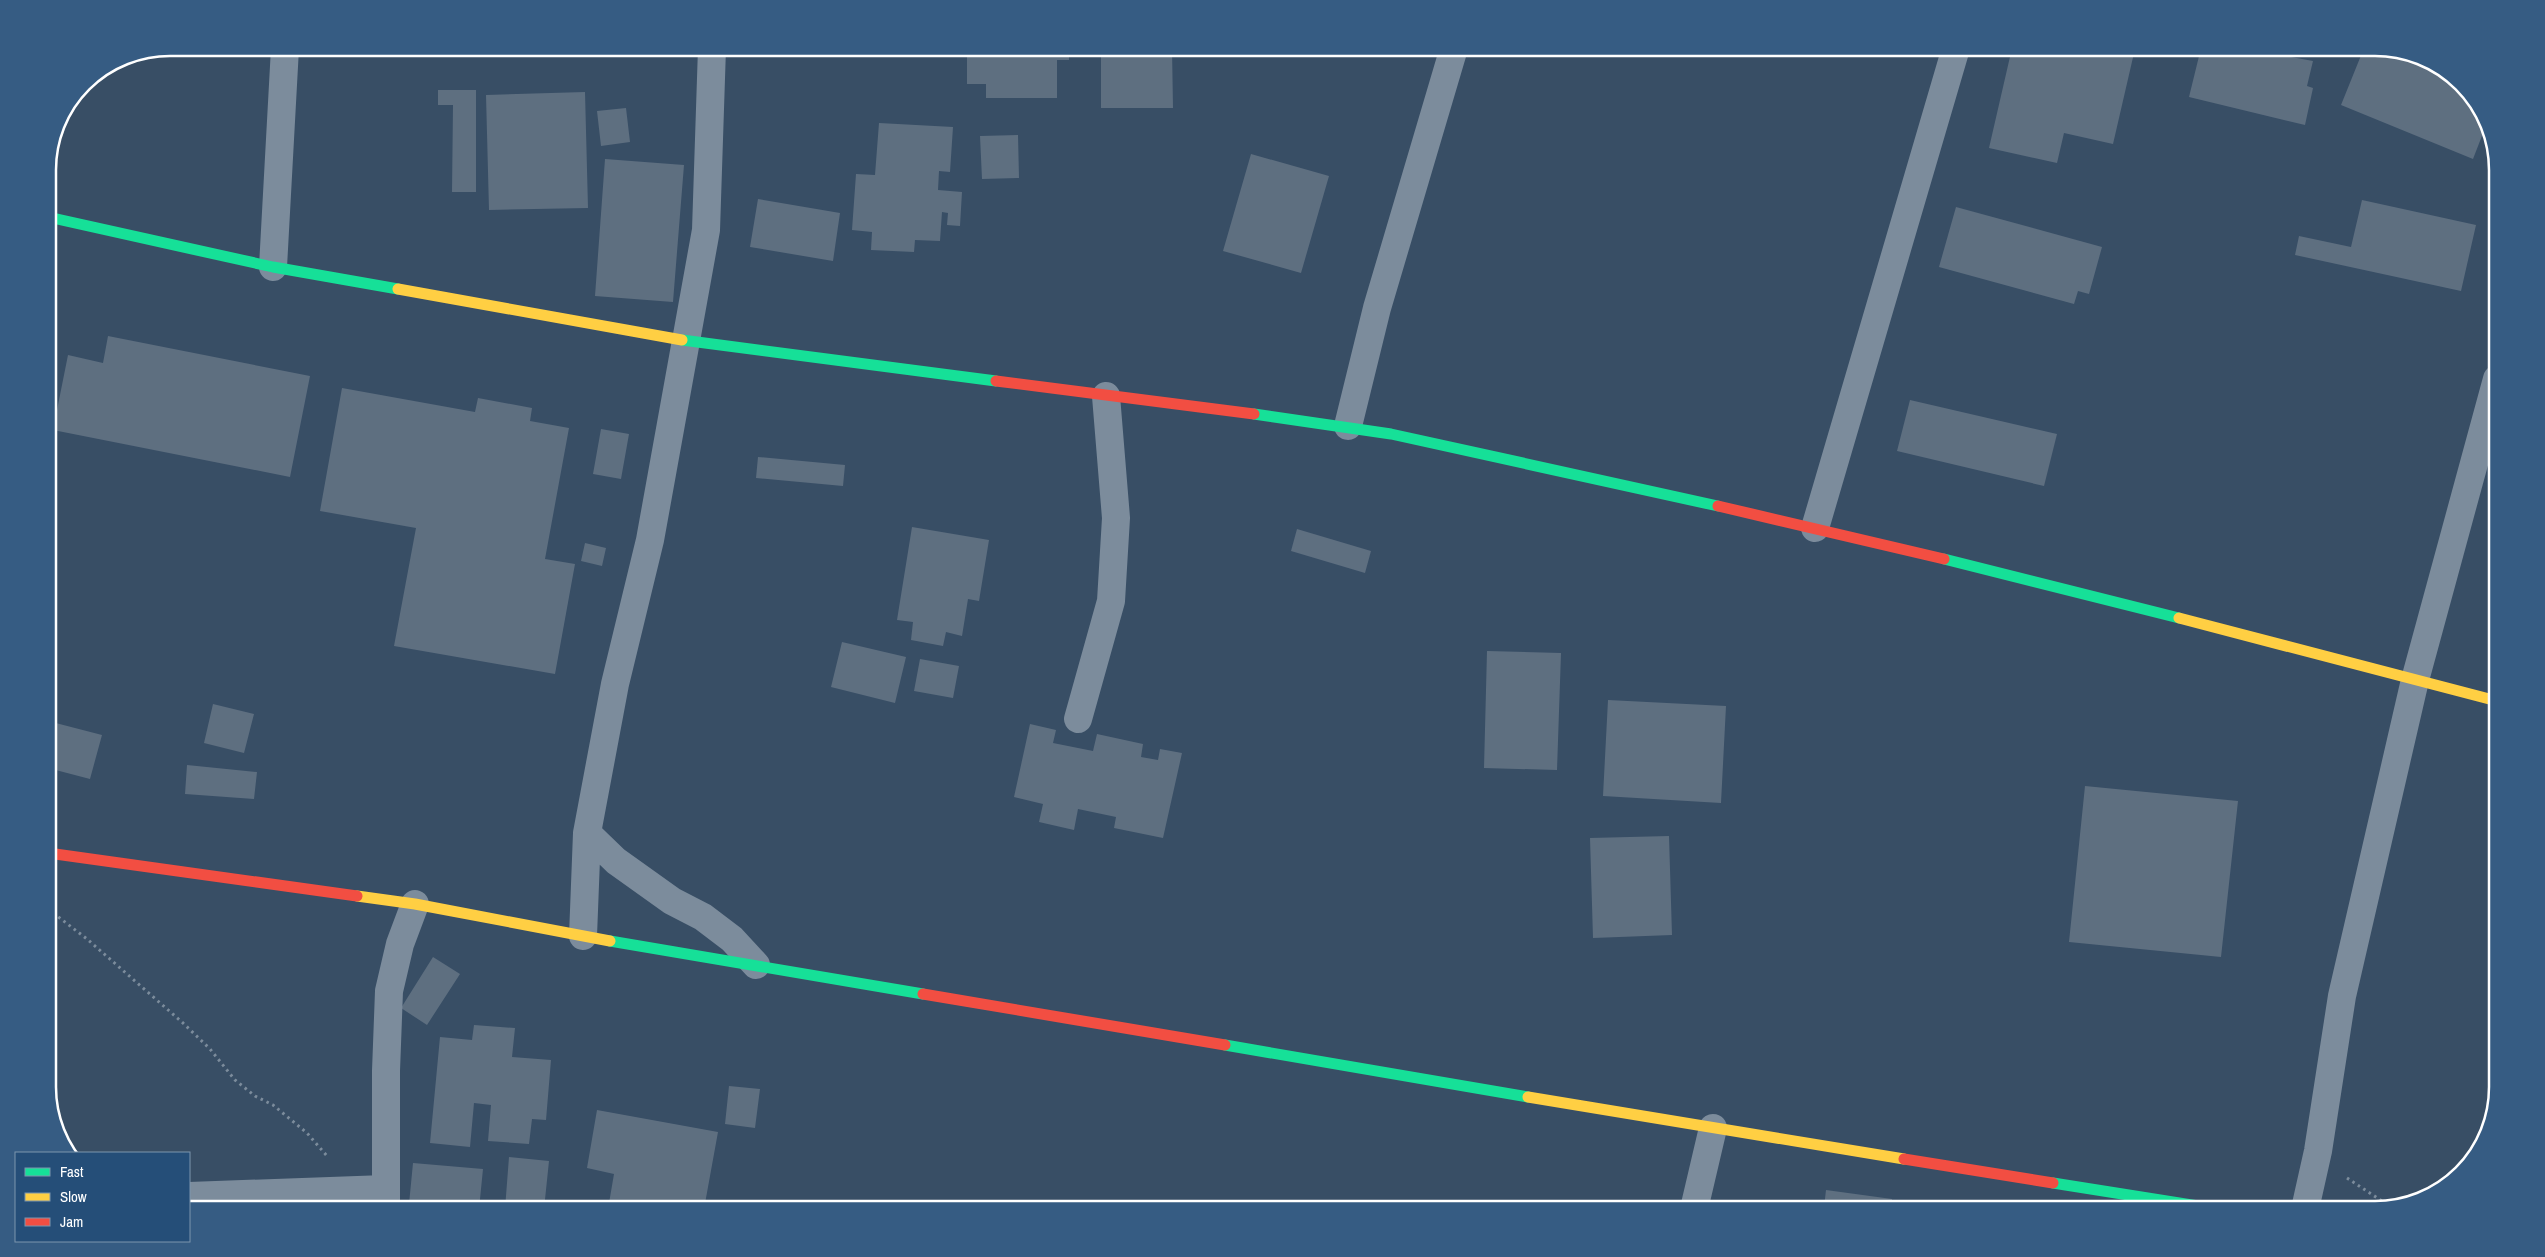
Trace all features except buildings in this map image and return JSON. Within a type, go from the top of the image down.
[{"type":"street","points":[[273,267],[285,56]]},
{"type":"street","points":[[583,936],[587,833],[615,684],[650,540],[706,230],[712,56]]},
{"type":"street","points":[[1348,426],[1377,308],[1452,56]]},
{"type":"street","points":[[1815,528],[1954,56]]},
{"type":"street","points":[[56,219],[273,267],[687,341],[1348,426],[1662,492],[1815,528],[2079,592],[2489,699]]},
{"type":"street","points":[[1078,719],[1111,601],[1116,518],[1106,396]]},
{"type":"street","points":[[2306,1201],[2318,1151],[2342,996],[2415,680],[2489,408]]},
{"type":"street","points":[[587,833],[616,861],[672,901],[703,916],[732,939],[756,965]]},
{"type":"street","points":[[56,854],[415,904],[583,936],[1713,1128],[2162,1201]]},
{"type":"street","points":[[190,1196],[349,1190],[385,1199],[389,991],[400,944],[415,904]]},
{"type":"street","points":[[1696,1201],[1713,1128]]},
{"type":"path","points":[[56,915],[87,939],[190,1030],[210,1049],[235,1080],[256,1096],[273,1105],[307,1133],[339,1171],[349,1190]]},
{"type":"path","points":[[2318,1151],[2348,1179],[2382,1201]]},
{"type":"traffic: fast","points":[[56,219],[273,267],[398,289]]},
{"type":"traffic: fast","points":[[682,340],[996,381]]},
{"type":"traffic: fast","points":[[1254,414],[1391,434],[1718,506]]},
{"type":"traffic: fast","points":[[1944,559],[2179,618]]},
{"type":"traffic: fast","points":[[610,941],[923,994]]},
{"type":"traffic: fast","points":[[1225,1045],[1528,1097]]},
{"type":"traffic: fast","points":[[2053,1183],[2167,1201]]},
{"type":"traffic: slow","points":[[398,289],[682,340]]},
{"type":"traffic: slow","points":[[2179,618],[2489,699]]},
{"type":"traffic: slow","points":[[357,896],[415,904],[610,941]]},
{"type":"traffic: slow","points":[[1528,1097],[1904,1159]]},
{"type":"traffic: jam","points":[[996,381],[1254,414]]},
{"type":"traffic: jam","points":[[1718,506],[1944,559]]},
{"type":"traffic: jam","points":[[56,854],[357,896]]},
{"type":"traffic: jam","points":[[923,994],[1225,1045]]},
{"type":"traffic: jam","points":[[1904,1159],[2053,1183]]}]
